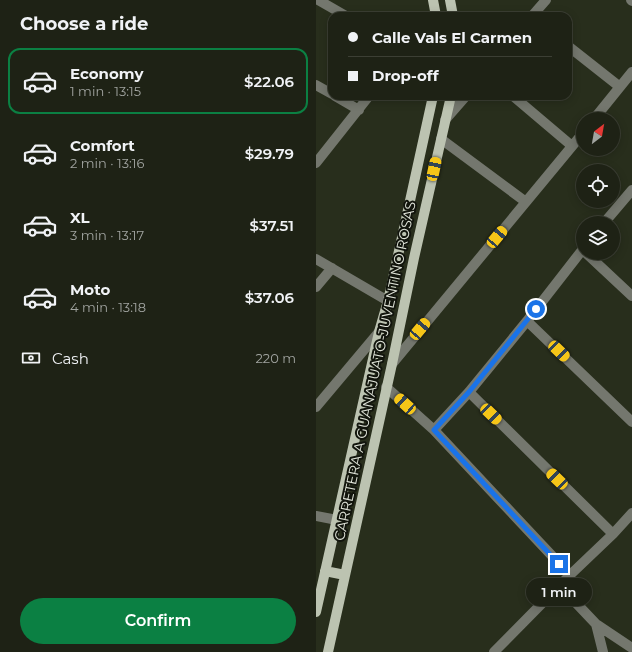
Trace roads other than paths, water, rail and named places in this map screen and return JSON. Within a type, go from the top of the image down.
[{"type":"main road","points":[[433,0],[435,12]]},
{"type":"main road","points":[[451,1],[452,12]]},
{"type":"main road","name":"CARRETERA A GUANAJUATO-JUVENTINO ROSAS","points":[[316,612],[379,332],[388,301],[432,100]]},
{"type":"main road","name":"CARRETERA A GUANAJUATO-JUVENTINO ROSAS","points":[[328,652],[450,100]]},
{"type":"main road","points":[[325,571],[345,575]]},
{"type":"street","points":[[318,0],[339,12]]},
{"type":"street","points":[[536,12],[546,0]]},
{"type":"street","points":[[572,49],[620,87]]},
{"type":"street","points":[[600,112],[632,72]]},
{"type":"street","points":[[316,85],[328,92]]},
{"type":"street","points":[[342,100],[359,110]]},
{"type":"street","points":[[316,163],[366,100]]},
{"type":"street","points":[[446,120],[463,100]]},
{"type":"street","points":[[518,100],[572,146]]},
{"type":"street","points":[[441,139],[526,202]]},
{"type":"street","points":[[392,364],[576,141]]},
{"type":"street","points":[[610,216],[632,190]]},
{"type":"street","points":[[316,259],[388,301]]},
{"type":"street","points":[[434,430],[469,392],[576,260]]},
{"type":"street","points":[[594,260],[632,296]]},
{"type":"street","points":[[316,287],[332,268]]},
{"type":"street","points":[[527,321],[632,422]]},
{"type":"street","points":[[316,407],[379,332]]},
{"type":"street","points":[[386,387],[434,430],[570,575]]},
{"type":"street","points":[[469,392],[613,534]]},
{"type":"street","points":[[494,652],[613,534],[632,513]]},
{"type":"street","points":[[316,516],[337,520]]},
{"type":"street","points":[[560,586],[596,624],[632,648]]},
{"type":"street","points":[[596,624],[603,652]]}]
